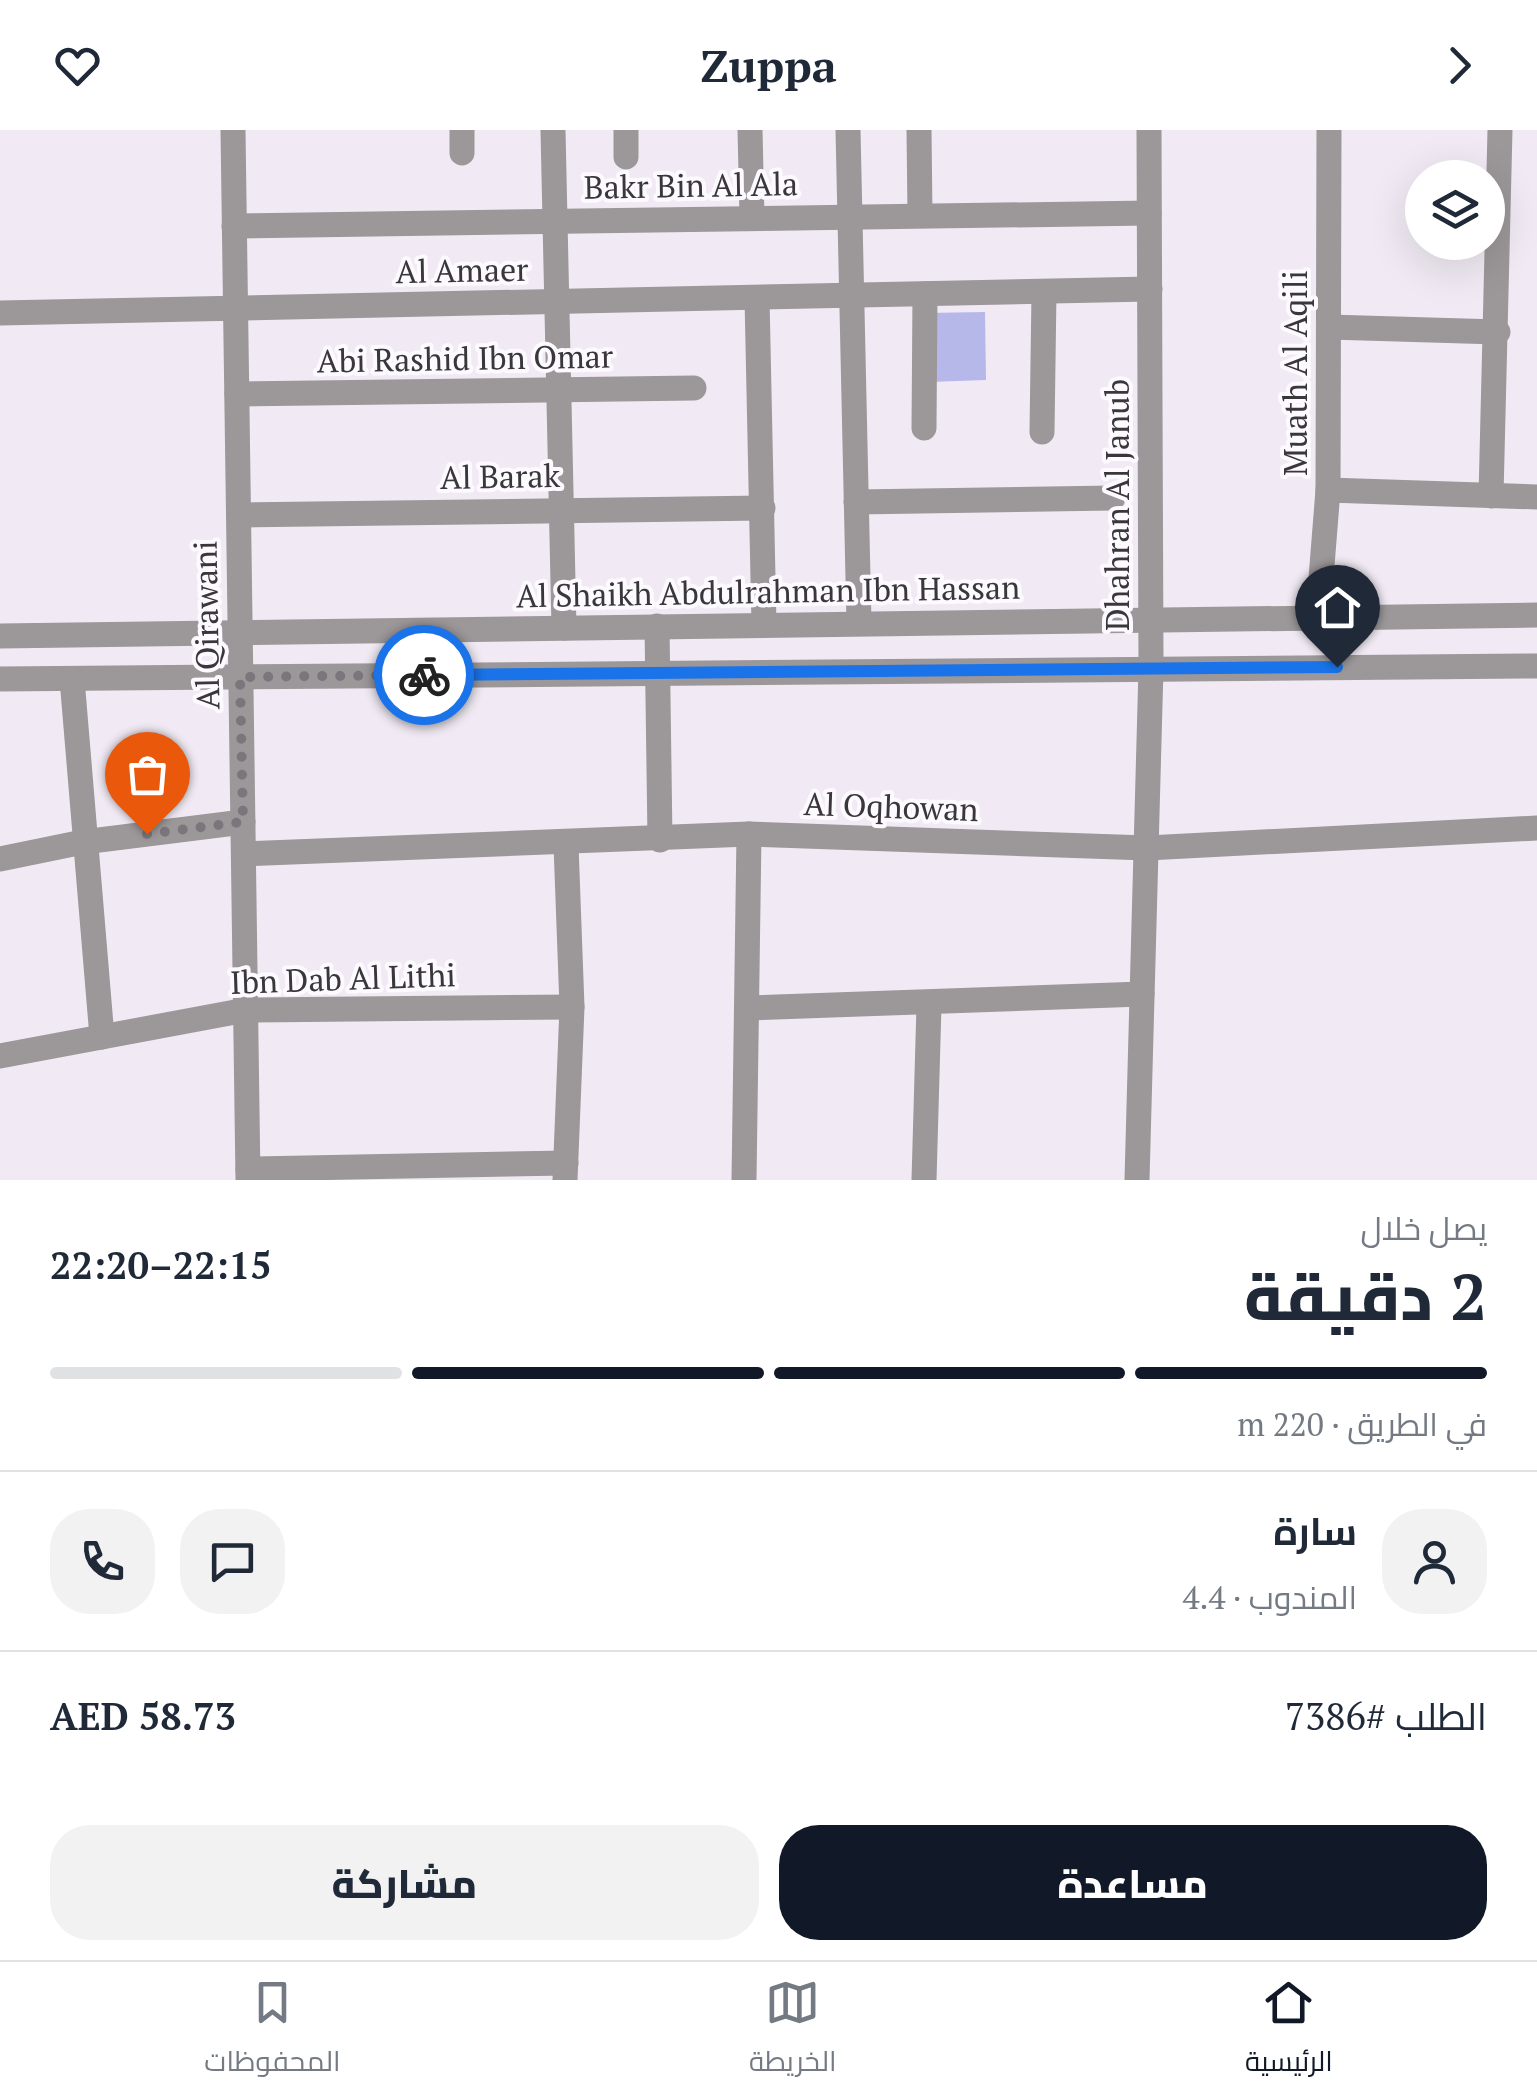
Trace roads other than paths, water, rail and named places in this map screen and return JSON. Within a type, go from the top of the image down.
[{"type":"street","name":"Al Qirawani","points":[[233,130],[248,1175]]},
{"type":"street","points":[[552,130],[564,628]]},
{"type":"street","points":[[626,130],[626,157]]},
{"type":"street","points":[[750,130],[752,217]]},
{"type":"street","points":[[848,130],[859,623]]},
{"type":"street","points":[[920,130],[920,214]]},
{"type":"street","name":"Dhahran Al Janub","points":[[1137,1180],[1151,668],[1149,130]]},
{"type":"street","name":"Muath Al Aqili","points":[[1318,616],[1328,490],[1329,130]]},
{"type":"street","points":[[1491,496],[1500,130]]},
{"type":"street","name":"Bakr Bin Al Ala","points":[[234,226],[920,214],[1149,214]]},
{"type":"street","name":"Al Amaer","points":[[0,313],[1150,290]]},
{"type":"street","points":[[1042,432],[1044,292]]},
{"type":"street","points":[[924,428],[925,294]]},
{"type":"street","points":[[757,298],[764,625]]},
{"type":"street","points":[[1330,327],[1498,332]]},
{"type":"street","name":"Abi Rashid Ibn Omar","points":[[237,394],[694,388]]},
{"type":"street","points":[[1328,490],[1537,497]]},
{"type":"street","points":[[856,502],[1113,498]]},
{"type":"street","name":"Al Barak","points":[[238,516],[561,508],[763,508]]},
{"type":"street","name":"Al Shaikh Abdulrahman Ibn Hassan","points":[[0,636],[1531,616]]},
{"type":"street","points":[[658,626],[660,840]]},
{"type":"street","points":[[0,679],[1532,665]]},
{"type":"street","points":[[72,679],[102,1037]]},
{"type":"street","points":[[0,860],[83,842],[243,822]]},
{"type":"street","name":"Al Oqhowan","points":[[244,854],[566,845],[749,834],[1147,848],[1537,828]]},
{"type":"street","points":[[744,1180],[749,834]]},
{"type":"street","points":[[248,1175],[566,1171],[572,1008],[566,845]]},
{"type":"street","points":[[747,1008],[928,1005],[1142,994]]},
{"type":"street","points":[[924,1180],[928,1005]]},
{"type":"street","name":"Ibn Dab Al Lithi","points":[[0,1056],[246,1010],[572,1008]]}]
